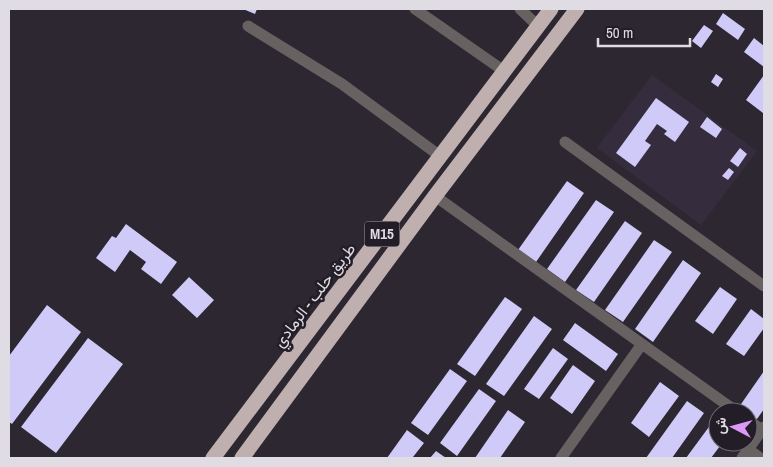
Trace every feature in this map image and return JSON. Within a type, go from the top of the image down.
[{"type":"highway","name":"طريق حلب - الرمادي","points":[[213,458],[551,9]]},
{"type":"highway","name":"M15","points":[[242,458],[435,196],[577,9]]},
{"type":"street","points":[[415,9],[504,71]]},
{"type":"street","points":[[520,9],[538,26]]},
{"type":"street","points":[[248,26],[342,84],[440,156]]},
{"type":"street","points":[[565,142],[764,286]]},
{"type":"street","points":[[435,196],[723,402]]},
{"type":"street","points":[[561,458],[642,344]]},
{"type":"street","points":[[760,458],[745,454],[763,429]]},
{"type":"shaded area","points":[[652,75],[757,151],[701,225],[597,148]]},
{"type":"building","points":[[243,9],[257,9],[255,14]]},
{"type":"building","points":[[723,13],[745,29],[738,40],[716,24]]},
{"type":"building","points":[[704,25],[713,31],[701,48],[692,41]]},
{"type":"building","points":[[754,38],[764,46],[764,67],[744,52]]},
{"type":"building","points":[[716,74],[723,79],[718,87],[711,82]]},
{"type":"building","points":[[764,75],[764,111],[763,113],[746,100]]},
{"type":"building","points":[[656,98],[689,122],[675,142],[664,134],[667,131],[657,124],[645,141],[651,145],[635,167],[616,153]]},
{"type":"building","points":[[707,117],[722,129],[716,138],[700,127]]},
{"type":"building","points":[[740,148],[747,154],[738,167],[730,161]]},
{"type":"building","points":[[729,168],[734,172],[728,180],[722,176]]},
{"type":"building","points":[[567,181],[584,193],[536,262],[518,250]]},
{"type":"building","points":[[596,200],[614,212],[565,282],[547,269]]},
{"type":"building","points":[[625,221],[642,233],[594,302],[576,290]]},
{"type":"building","points":[[126,224],[177,262],[161,284],[141,269],[146,262],[130,250],[115,272],[96,258],[112,236],[116,238]]},
{"type":"building","points":[[654,240],[672,252],[623,322],[605,310]]},
{"type":"building","points":[[683,260],[701,273],[653,342],[635,329]]},
{"type":"building","points":[[189,277],[214,300],[197,318],[172,295]]},
{"type":"building","points":[[720,287],[737,299],[713,334],[695,321]]},
{"type":"building","points":[[505,297],[522,309],[475,376],[457,364]]},
{"type":"building","points":[[47,305],[81,332],[12,424],[9,422],[9,356]]},
{"type":"building","points":[[751,309],[764,319],[764,328],[744,356],[726,344]]},
{"type":"building","points":[[534,316],[552,329],[504,396],[486,384]]},
{"type":"building","points":[[575,323],[618,354],[606,371],[563,340]]},
{"type":"building","points":[[88,338],[123,364],[56,453],[21,427]]},
{"type":"building","points":[[553,348],[568,359],[539,399],[524,389]]},
{"type":"building","points":[[573,365],[595,381],[572,414],[550,398]]},
{"type":"building","points":[[450,369],[467,381],[428,435],[411,423]]},
{"type":"building","points":[[764,371],[764,409],[758,418],[758,402],[742,402]]},
{"type":"building","points":[[660,382],[679,396],[649,437],[631,423]]},
{"type":"building","points":[[479,389],[496,401],[457,456],[440,443]]},
{"type":"building","points":[[687,401],[704,413],[672,458],[646,458]]},
{"type":"building","points":[[508,410],[525,422],[500,458],[475,458]]},
{"type":"building","points":[[708,428],[708,452],[716,452],[711,458],[686,458]]},
{"type":"building","points":[[407,430],[424,443],[413,457],[387,458]]},
{"type":"building","points":[[436,451],[446,458],[430,458]]}]
